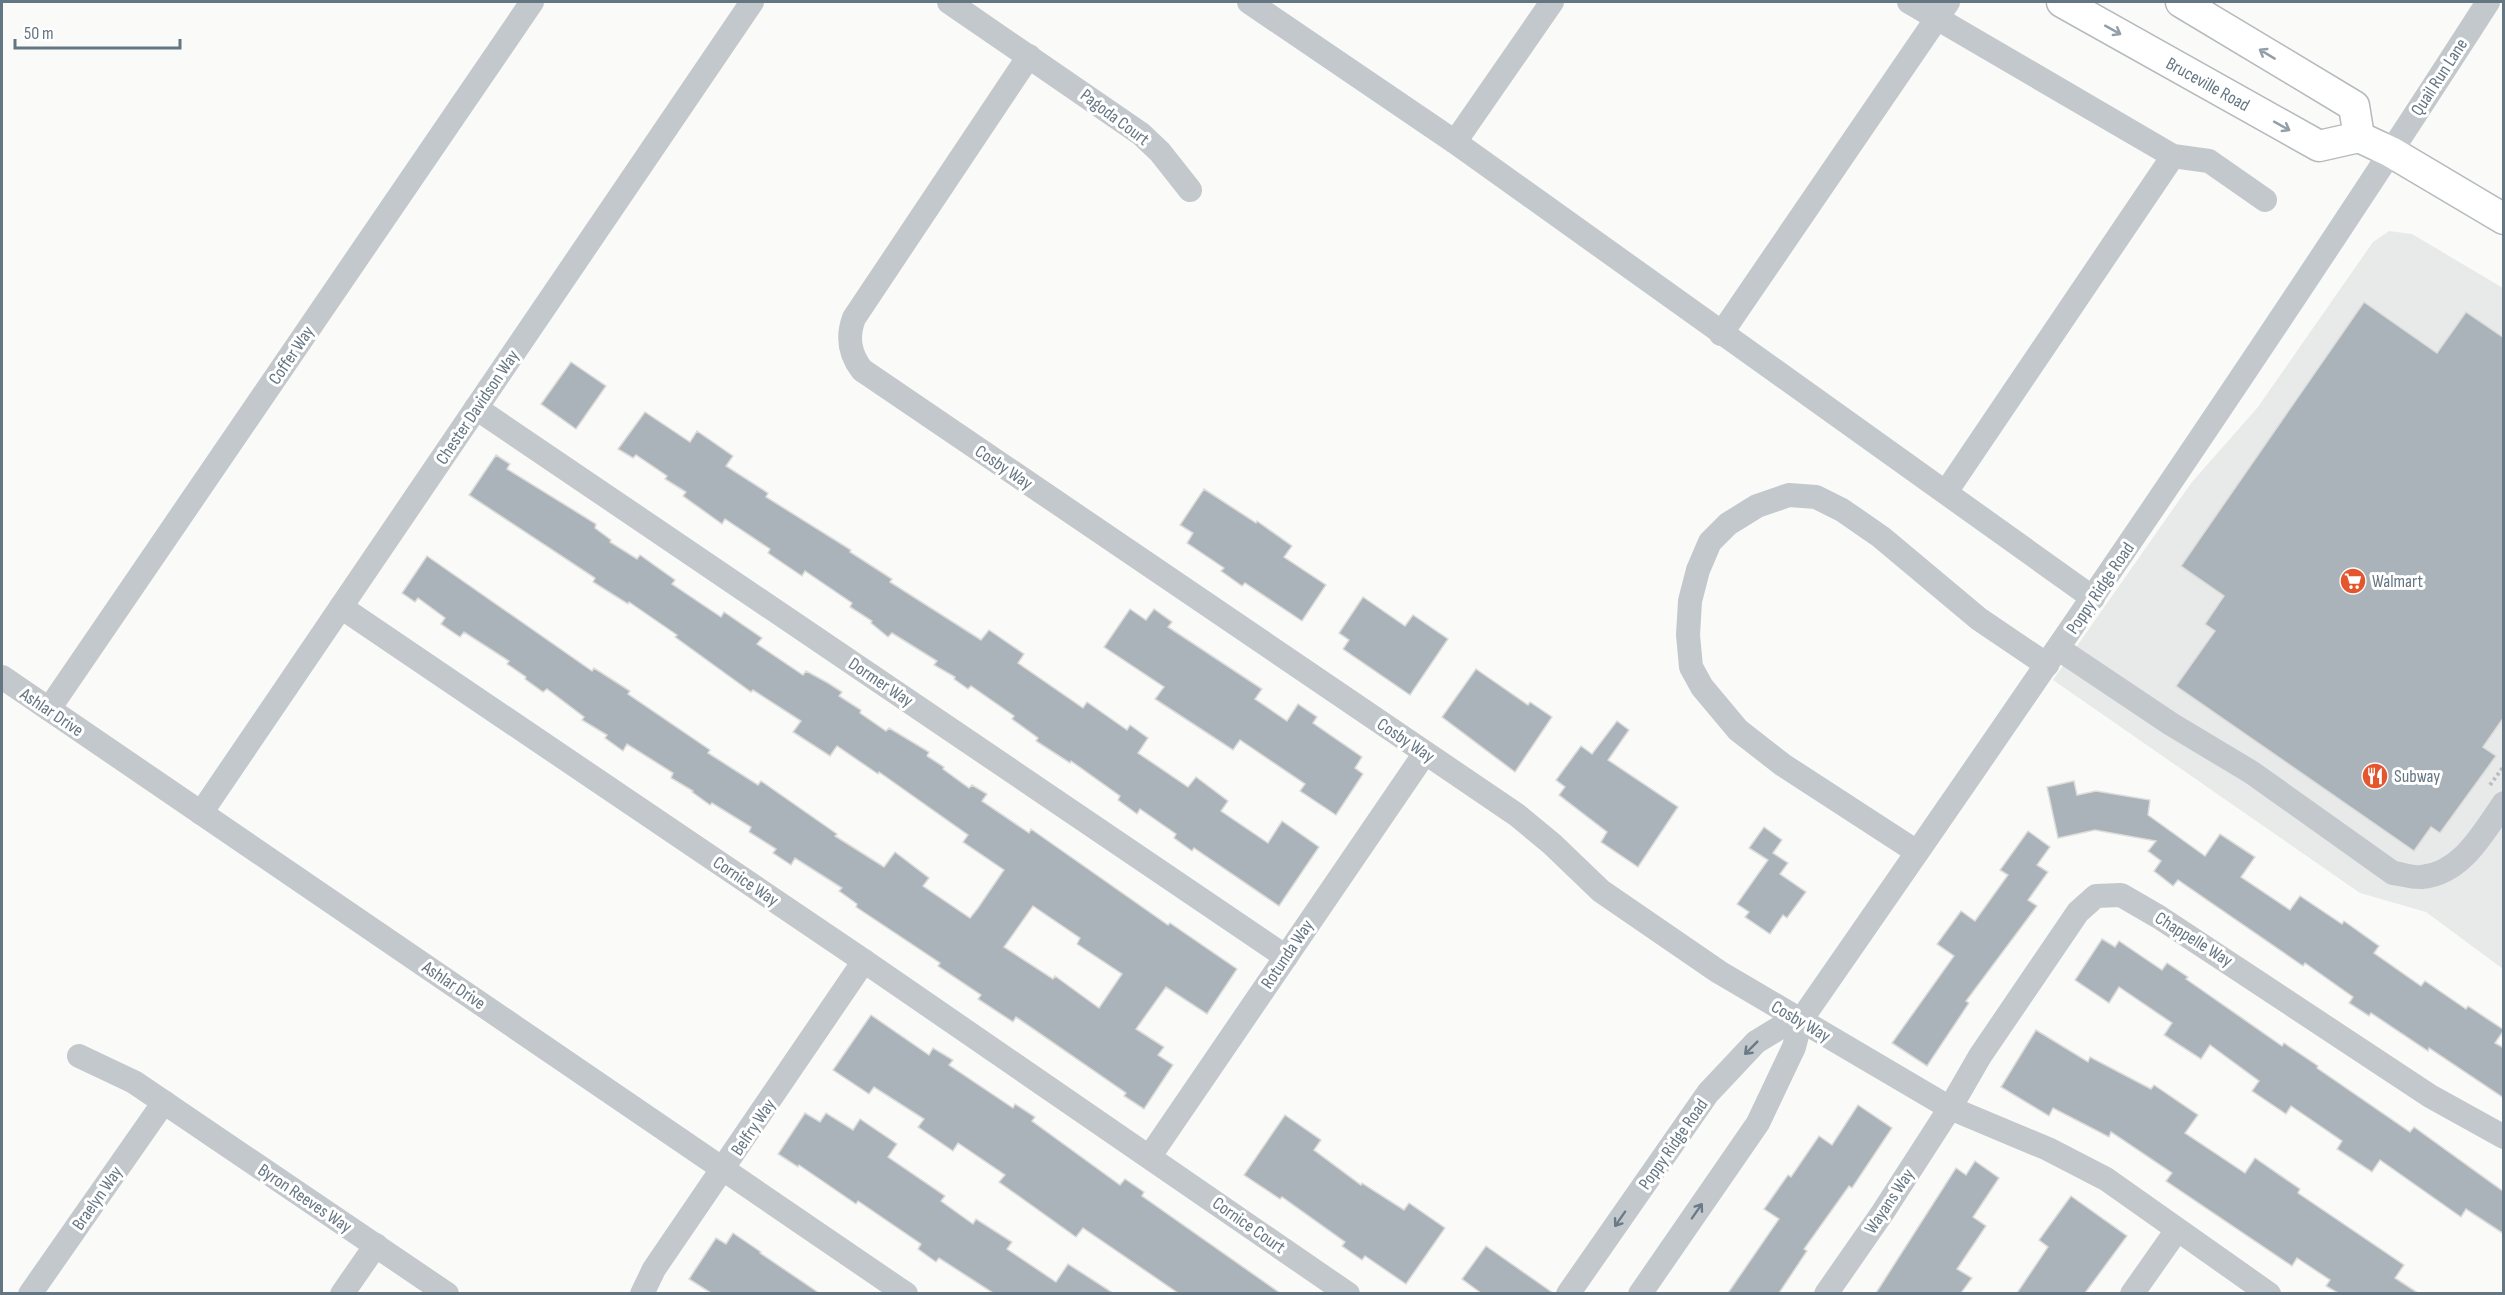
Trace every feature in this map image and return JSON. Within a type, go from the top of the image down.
[{"type":"main road","name":"Bruceville Road","points":[[2062,2],[2319,146],[2359,137]]},
{"type":"main road","points":[[2181,2],[2354,106],[2359,137],[2391,152],[2504,219]]},
{"type":"street","name":"Coffer Way","points":[[49,709],[532,2]]},
{"type":"street","name":"Chester Davidson Way","points":[[201,813],[752,2]]},
{"type":"street","name":"Pagoda Court","points":[[949,2],[1141,134],[1166,158],[1190,190]]},
{"type":"street","points":[[1249,2],[1455,142],[2093,598]]},
{"type":"street","points":[[1455,142],[1552,2]]},
{"type":"street","points":[[1910,2],[1942,9],[2173,156],[2209,160],[2265,200]]},
{"type":"street","name":"Quail Run Lane","points":[[2391,152],[2488,2]]},
{"type":"street","points":[[1721,334],[1942,9]]},
{"type":"street","name":"Cosby Way","points":[[1029,56],[854,318],[849,339],[855,360],[871,377],[1532,827],[1584,877],[1618,904],[1719,972],[1950,1108],[2048,1149],[2106,1179],[2270,1293]]},
{"type":"street","name":"Poppy Ridge Road","points":[[1640,1293],[1758,1123],[1794,1047],[1801,1020],[2053,657],[2391,152]]},
{"type":"street","points":[[1946,492],[2173,156]]},
{"type":"street","name":"Dormer Way","points":[[476,408],[1286,957]]},
{"type":"street","points":[[1917,852],[1783,765],[1738,730],[1702,687],[1691,667],[1688,635],[1690,601],[1698,570],[1710,542],[1728,524],[1757,506],[1789,495],[1816,497],[1842,510],[1881,537],[1979,619],[2053,657],[2251,772],[2393,873],[2421,877],[2448,869],[2469,853],[2504,803]]},
{"type":"street","name":"Cornice Way","points":[[341,607],[1150,1156]]},
{"type":"street","name":"Ashlar Drive","points":[[2,677],[906,1293]]},
{"type":"street","name":"Rotunda Way","points":[[1150,1156],[1425,753]]},
{"type":"street","name":"Chappelle Way","points":[[1950,1108],[1980,1056],[2078,912],[2096,896],[2121,896],[2223,957],[2430,1096],[2504,1137]]},
{"type":"street","name":"Belfry Way","points":[[642,1293],[654,1269],[864,961]]},
{"type":"street","name":"Poppy Ridge Road","points":[[1569,1293],[1708,1093],[1756,1042],[1784,1025],[1801,1020]]},
{"type":"street","name":"Byron Reeves Way","points":[[80,1056],[121,1074],[447,1293]]},
{"type":"street","name":"Braelyn Way","points":[[30,1293],[164,1102]]},
{"type":"street","name":"Wayans Way","points":[[1826,1293],[1883,1212],[1950,1108]]},
{"type":"street","name":"Cornice Court","points":[[1150,1156],[1348,1293]]},
{"type":"street","points":[[2132,1293],[2177,1230]]},
{"type":"street","points":[[342,1293],[376,1245]]},
{"type":"shaded area","name":"Walmart","points":[[2389,231],[2412,234],[2503,288],[2503,969],[2426,912],[2360,893],[2053,680],[2192,482],[2258,407],[2373,242]]},
{"type":"building","name":"Walmart","points":[[2364,302],[2437,353],[2466,312],[2504,338],[2504,717],[2483,747],[2496,756],[2440,833],[2431,827],[2414,851],[2176,686],[2215,631],[2205,624],[2224,596],[2181,566]]},
{"type":"building","points":[[571,362],[606,386],[576,429],[541,404]]},
{"type":"building","points":[[645,412],[690,442],[697,431],[733,456],[726,466],[768,493],[766,497],[851,550],[850,552],[892,579],[890,582],[981,640],[989,630],[1024,654],[1018,663],[1083,708],[1087,702],[1127,730],[1130,725],[1148,738],[1138,753],[1188,787],[1196,777],[1228,801],[1221,811],[1268,843],[1282,821],[1319,847],[1279,906],[1194,848],[1192,851],[1174,838],[1176,834],[1140,809],[1137,814],[1118,800],[1120,796],[1071,761],[1070,763],[1036,741],[1038,738],[1012,719],[1014,716],[971,686],[968,689],[954,679],[955,677],[934,665],[937,661],[892,633],[888,637],[871,623],[872,621],[850,607],[852,603],[805,571],[802,576],[768,553],[770,549],[725,519],[722,524],[683,496],[686,492],[665,479],[667,476],[636,455],[633,458],[618,449]]},
{"type":"building","points":[[496,455],[510,464],[507,469],[596,524],[595,528],[611,540],[610,542],[637,559],[640,555],[675,580],[672,584],[721,617],[724,612],[762,638],[757,644],[803,675],[806,671],[842,692],[839,696],[861,710],[860,713],[886,731],[889,728],[929,752],[927,756],[969,788],[972,785],[987,794],[982,801],[1029,833],[1031,829],[1168,925],[1170,923],[1237,969],[1207,1014],[1166,987],[1136,1029],[1164,1047],[1158,1055],[1173,1065],[1144,1109],[1124,1096],[1126,1093],[1016,1017],[1013,1022],[978,999],[981,995],[938,966],[940,963],[856,907],[857,904],[839,891],[842,888],[795,858],[791,865],[773,853],[776,849],[749,832],[751,827],[712,803],[710,805],[693,791],[671,778],[673,773],[627,744],[623,751],[605,738],[607,735],[582,720],[584,717],[547,689],[543,692],[525,679],[526,677],[507,664],[509,661],[464,632],[460,637],[441,624],[445,618],[418,598],[415,602],[402,593],[427,556],[592,671],[594,668],[630,691],[628,694],[710,750],[708,753],[758,785],[761,781],[837,834],[835,836],[884,867],[895,852],[929,878],[923,886],[970,918],[1004,870],[963,842],[968,835],[879,772],[878,774],[837,746],[830,756],[793,732],[801,721],[753,690],[751,692],[675,637],[677,635],[629,602],[628,604],[593,582],[595,578],[469,495]],"holes":[[[1033,906],[1080,938],[1077,944],[1122,974],[1099,1008],[1055,976],[1053,979],[1004,947]]]},
{"type":"building","points":[[1204,489],[1256,523],[1257,521],[1292,546],[1284,557],[1326,585],[1302,621],[1245,583],[1242,586],[1221,571],[1224,568],[1187,543],[1193,533],[1180,525]]},
{"type":"building","points":[[1363,597],[1405,626],[1413,615],[1448,639],[1410,695],[1343,649],[1349,640],[1339,633]]},
{"type":"building","points":[[1130,609],[1146,620],[1154,609],[1172,622],[1168,627],[1262,689],[1255,699],[1287,721],[1298,704],[1317,717],[1313,723],[1362,757],[1355,768],[1363,774],[1336,815],[1300,791],[1305,784],[1240,740],[1233,750],[1155,699],[1164,687],[1104,647]]},
{"type":"building","points":[[1476,669],[1528,705],[1530,702],[1552,717],[1515,772],[1442,717]]},
{"type":"building","points":[[1617,721],[1629,730],[1608,760],[1678,807],[1638,867],[1601,842],[1607,832],[1559,795],[1565,787],[1556,780],[1581,746],[1592,754]]},
{"type":"building","points":[[2074,781],[2077,795],[2096,791],[2150,800],[2148,815],[2205,856],[2220,834],[2255,857],[2241,877],[2290,910],[2300,896],[2342,924],[2344,921],[2379,946],[2374,953],[2421,986],[2425,981],[2466,1009],[2468,1006],[2504,1030],[2495,1043],[2504,1048],[2504,1098],[2429,1048],[2428,1051],[2371,1013],[2369,1016],[2349,1003],[2353,997],[2305,963],[2303,966],[2178,880],[2173,886],[2154,871],[2161,861],[2148,851],[2156,841],[2095,830],[2058,838],[2047,787]]},
{"type":"building","points":[[1764,827],[1782,840],[1773,853],[1788,863],[1780,874],[1806,892],[1787,918],[1783,915],[1770,934],[1745,917],[1749,912],[1737,904],[1768,860],[1749,848]]},
{"type":"building","points":[[2028,831],[2050,847],[2037,865],[2048,872],[2028,900],[2037,906],[1966,1001],[1969,1003],[1927,1066],[1892,1043],[1954,956],[1937,944],[1961,911],[1975,921],[2008,875],[2000,870]]},
{"type":"building","points":[[2102,939],[2115,947],[2119,941],[2162,970],[2167,963],[2188,977],[2186,979],[2282,1046],[2284,1043],[2410,1132],[2414,1127],[2504,1192],[2504,1234],[2466,1209],[2461,1217],[2380,1160],[2372,1172],[2337,1149],[2342,1141],[2291,1106],[2286,1114],[2252,1091],[2259,1081],[2210,1045],[2201,1059],[2164,1035],[2172,1023],[2119,987],[2109,1003],[2075,980]]},
{"type":"building","points":[[871,1015],[929,1055],[933,1048],[953,1060],[949,1065],[1013,1108],[1015,1104],[1035,1117],[1032,1121],[1120,1185],[1125,1179],[1144,1192],[1142,1196],[1280,1293],[1178,1293],[1083,1228],[1076,1237],[999,1182],[1005,1175],[958,1143],[953,1151],[918,1127],[924,1119],[874,1087],[869,1094],[833,1070]]},
{"type":"building","points":[[2036,1030],[2088,1062],[2090,1057],[2151,1089],[2154,1085],[2198,1115],[2185,1133],[2245,1173],[2255,1158],[2300,1189],[2298,1193],[2404,1265],[2395,1278],[2418,1293],[2338,1293],[2326,1286],[2330,1280],[2297,1258],[2292,1266],[2166,1181],[2172,1173],[2111,1132],[2109,1137],[2053,1108],[2049,1116],[2001,1087]]},
{"type":"building","points":[[1858,1105],[1892,1128],[1852,1188],[1849,1186],[1804,1249],[1807,1251],[1779,1293],[1728,1293],[1779,1219],[1764,1209],[1788,1175],[1791,1177],[1819,1136],[1832,1145]]},
{"type":"building","points":[[805,1113],[820,1122],[826,1113],[853,1130],[860,1119],[897,1144],[888,1157],[945,1196],[941,1201],[973,1224],[976,1219],[1012,1242],[1007,1249],[1056,1282],[1068,1264],[1113,1293],[993,1293],[939,1258],[936,1262],[918,1249],[921,1244],[858,1201],[856,1204],[799,1165],[798,1167],[778,1154]]},
{"type":"building","points":[[1285,1115],[1321,1140],[1314,1150],[1361,1185],[1362,1183],[1404,1210],[1409,1203],[1445,1228],[1406,1284],[1365,1256],[1362,1260],[1342,1246],[1345,1242],[1282,1197],[1280,1199],[1244,1175]]},
{"type":"building","points":[[1975,1161],[1999,1178],[1973,1217],[1986,1226],[1957,1269],[1972,1278],[1961,1293],[1876,1293],[1956,1168],[1966,1175]]},
{"type":"building","points":[[2071,1196],[2127,1236],[2085,1293],[2017,1293],[2048,1247],[2039,1240]]},
{"type":"building","points":[[733,1233],[819,1293],[711,1293],[689,1279],[716,1238],[726,1244]]},
{"type":"building","points":[[1486,1246],[1553,1293],[1481,1293],[1462,1279]]},
{"type":"place","name":"Walmart","points":[[2353,581]]},
{"type":"place","name":"Subway","points":[[2375,776]]}]
